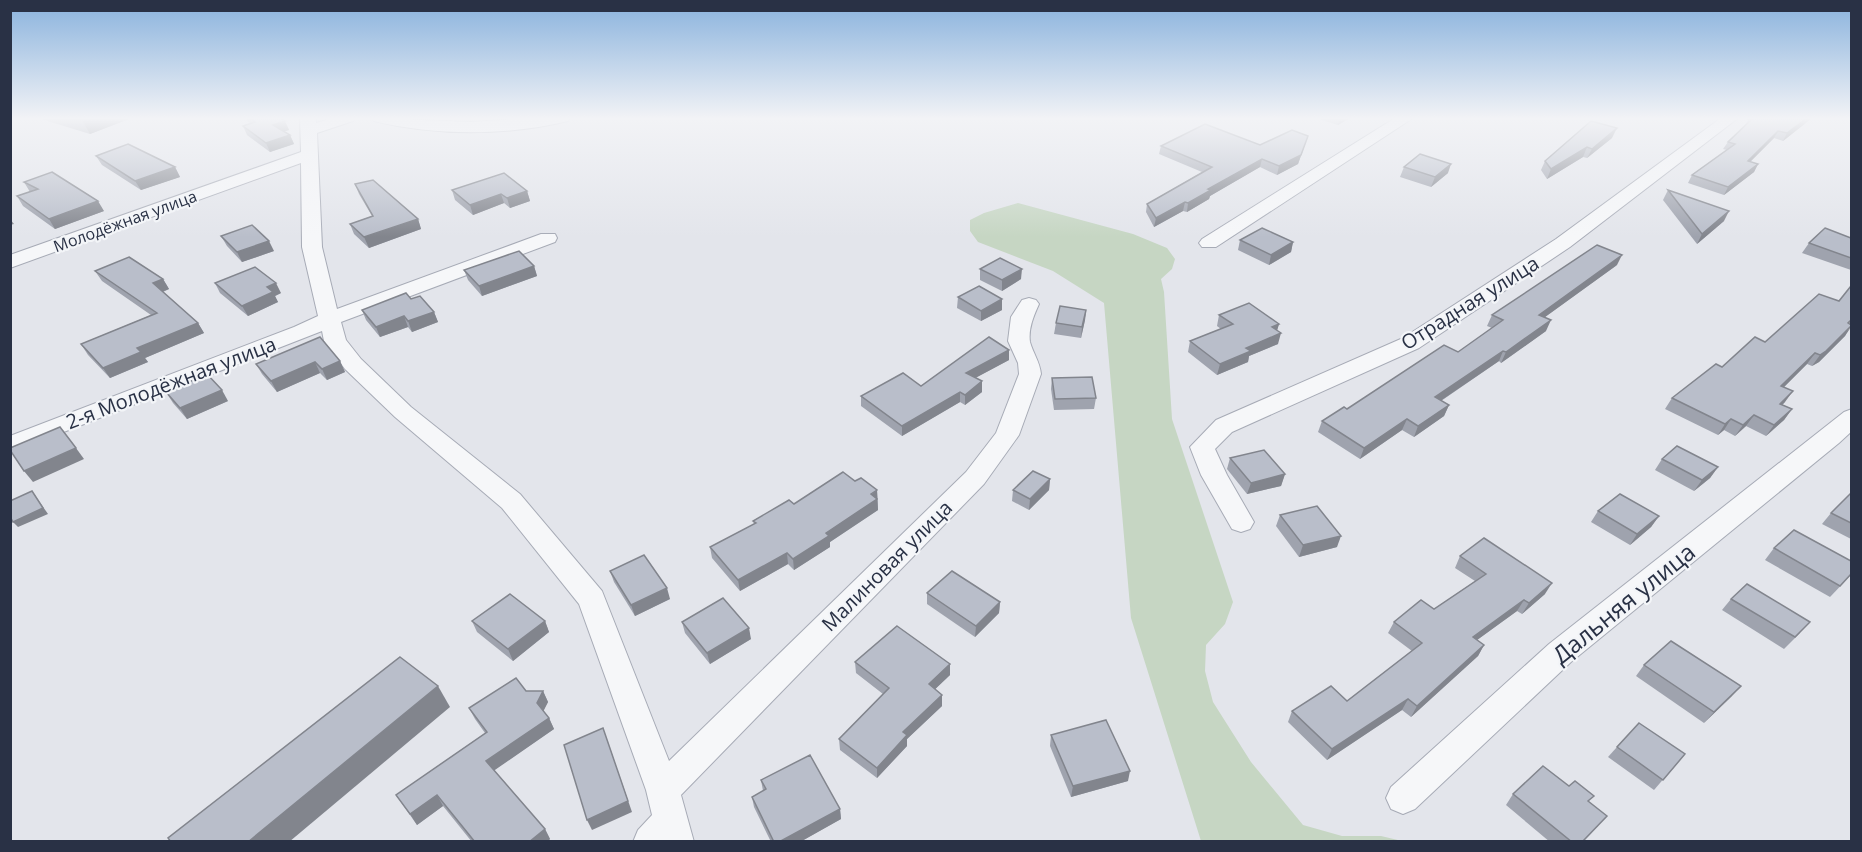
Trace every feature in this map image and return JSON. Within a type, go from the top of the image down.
[{"type":"street","name":"Молодёжная улица","points":[[10,262],[300,158]]},
{"type":"street","points":[[308,158],[312,247],[335,341],[352,364],[403,412],[511,501],[592,599],[665,823]]},
{"type":"street","points":[[1209,243],[1343,158]]},
{"type":"street","name":"Отрадная улица","points":[[1241,522],[1214,475],[1202,447],[1224,426],[1411,343],[1563,243],[1677,158]]},
{"type":"street","name":"2-я Молодёжная улица","points":[[10,445],[302,332],[329,318],[548,238]]},
{"type":"street","name":"Малиновая улица","points":[[665,823],[975,478],[1007,435],[1030,374],[1029,363],[1019,341],[1022,317],[1029,304]]},
{"type":"street","name":"Дальняя улица","points":[[1403,798],[1560,653],[1830,437],[1851,417]]},
{"type":"green space","points":[[1018,203],[1133,234],[1167,248],[1175,259],[1172,269],[1161,279],[1164,292],[1172,419],[1233,602],[1225,624],[1206,645],[1205,671],[1213,702],[1251,762],[1303,825],[1342,836],[1381,836],[1402,841],[1201,841],[1131,618],[1104,303],[1053,271],[978,242],[970,231],[970,220],[984,213]]},
{"type":"building","points":[[99,158],[156,158],[175,167],[135,181]]},
{"type":"building","points":[[1190,158],[1295,158],[1279,166],[1262,159],[1208,189],[1211,190],[1188,203],[1185,202],[1156,218],[1147,204],[1212,167]]},
{"type":"building","points":[[1415,158],[1432,158],[1451,164],[1435,177],[1404,167]]},
{"type":"building","points":[[1549,158],[1569,158],[1551,169],[1545,161]]},
{"type":"building","points":[[1716,158],[1751,158],[1748,161],[1758,164],[1728,187],[1692,175]]},
{"type":"building","points":[[52,172],[98,201],[49,219],[17,196],[38,189],[24,182]]},
{"type":"building","points":[[504,173],[527,191],[507,198],[501,194],[470,205],[452,190]]},
{"type":"building","points":[[373,180],[418,219],[364,237],[350,224],[373,216],[355,184]]},
{"type":"building","points":[[1668,190],[1729,211],[1702,234]]},
{"type":"building","points":[[252,225],[269,241],[237,252],[221,236]]},
{"type":"building","points":[[1262,228],[1293,242],[1271,255],[1240,240]]},
{"type":"building","points":[[1825,228],[1851,238],[1851,258],[1809,243]]},
{"type":"building","points":[[1597,245],[1622,255],[1539,315],[1551,320],[1435,397],[1449,405],[1418,426],[1407,419],[1364,448],[1322,421],[1344,407],[1347,409],[1444,345],[1458,352],[1503,320],[1492,315]]},
{"type":"building","points":[[519,251],[534,266],[479,286],[464,270]]},
{"type":"building","points":[[129,257],[163,279],[153,283],[198,323],[137,348],[141,352],[103,368],[81,344],[157,313],[95,271]]},
{"type":"building","points":[[1000,258],[1022,269],[1002,280],[980,269]]},
{"type":"building","points":[[255,267],[276,283],[267,287],[273,292],[242,306],[215,283]]},
{"type":"building","points":[[979,286],[1002,299],[981,311],[958,297]]},
{"type":"building","points":[[1851,286],[1851,320],[1848,323],[1851,326],[1826,351],[1820,355],[1815,353],[1781,386],[1793,391],[1780,404],[1792,409],[1774,425],[1754,415],[1743,425],[1731,419],[1725,424],[1672,398],[1716,364],[1722,367],[1755,337],[1765,342],[1819,294],[1839,301]]},
{"type":"building","points":[[406,293],[411,299],[420,296],[434,312],[408,321],[404,316],[376,327],[362,310]]},
{"type":"building","points":[[1249,303],[1279,324],[1272,327],[1281,333],[1246,348],[1251,351],[1220,364],[1190,341],[1233,324],[1219,315]]},
{"type":"building","points":[[1060,306],[1086,310],[1082,327],[1056,323]]},
{"type":"building","points":[[320,337],[340,361],[322,369],[315,362],[271,381],[256,364]]},
{"type":"building","points":[[989,337],[1009,350],[966,373],[982,381],[965,395],[960,392],[902,426],[861,396],[903,373],[921,386]]},
{"type":"building","points":[[207,374],[222,390],[180,408],[166,392]]},
{"type":"building","points":[[1092,377],[1096,398],[1055,399],[1052,378]]},
{"type":"building","points":[[60,427],[76,448],[24,471],[10,448]]},
{"type":"building","points":[[1677,446],[1718,467],[1702,480],[1662,459]]},
{"type":"building","points":[[1264,450],[1285,474],[1251,483],[1230,458]]},
{"type":"building","points":[[1033,471],[1050,479],[1030,499],[1013,490]]},
{"type":"building","points":[[843,472],[855,481],[861,478],[877,490],[871,494],[877,499],[826,533],[829,536],[793,559],[787,553],[738,580],[710,547],[756,523],[753,521],[789,500],[794,504]]},
{"type":"building","points":[[32,491],[43,508],[13,522],[10,517],[10,501]]},
{"type":"building","points":[[1851,493],[1851,523],[1831,513]]},
{"type":"building","points":[[1620,494],[1659,516],[1637,534],[1598,511]]},
{"type":"building","points":[[1317,506],[1341,536],[1303,545],[1280,515]]},
{"type":"building","points":[[1794,530],[1851,561],[1851,574],[1840,586],[1774,548]]},
{"type":"building","points":[[1484,538],[1552,583],[1529,603],[1524,600],[1473,637],[1484,645],[1417,706],[1408,699],[1332,749],[1292,711],[1331,686],[1347,701],[1422,643],[1394,622],[1421,600],[1434,609],[1486,574],[1460,556]]},
{"type":"building","points":[[644,555],[667,588],[631,605],[610,571]]},
{"type":"building","points":[[952,571],[1000,602],[976,626],[927,593]]},
{"type":"building","points":[[1747,584],[1810,622],[1795,637],[1731,599]]},
{"type":"building","points":[[510,594],[545,621],[508,649],[472,621]]},
{"type":"building","points":[[723,598],[749,628],[707,653],[682,622]]},
{"type":"building","points":[[897,626],[950,664],[929,684],[942,695],[903,732],[907,735],[877,768],[839,739],[889,688],[855,662]]},
{"type":"building","points":[[1671,641],[1741,686],[1714,712],[1644,665]]},
{"type":"building","points":[[400,657],[438,686],[248,842],[171,842],[168,838]]},
{"type":"building","points":[[516,678],[526,691],[543,691],[537,703],[549,718],[486,761],[545,829],[529,842],[475,842],[437,795],[410,814],[396,795],[487,732],[469,708]]},
{"type":"building","points":[[1106,720],[1130,771],[1073,786],[1051,735]]},
{"type":"building","points":[[1639,723],[1685,754],[1663,780],[1617,747]]},
{"type":"building","points":[[603,728],[628,801],[587,820],[564,745]]},
{"type":"building","points":[[810,755],[840,809],[779,842],[774,842],[752,797],[766,789],[761,780]]},
{"type":"building","points":[[1543,766],[1569,786],[1575,781],[1594,796],[1588,801],[1607,816],[1582,842],[1572,842],[1513,794]]}]
